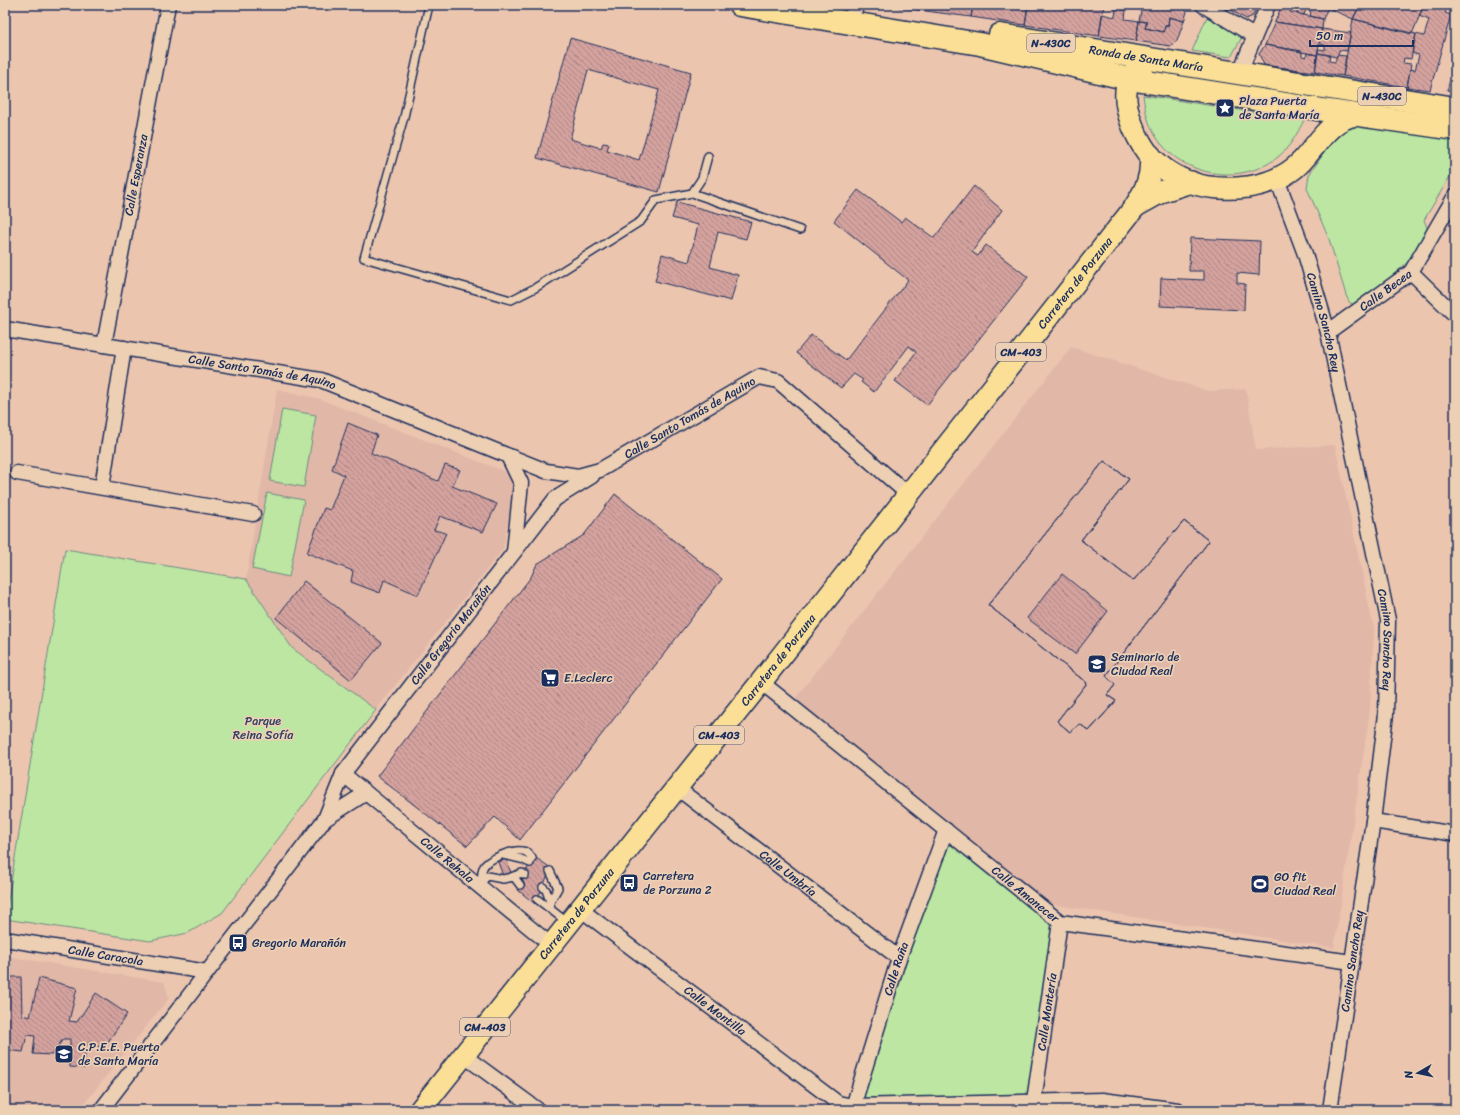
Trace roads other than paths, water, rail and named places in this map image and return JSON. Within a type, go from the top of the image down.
[{"type":"highway","name":"N-430C","points":[[740,5],[853,13]]},
{"type":"highway","name":"N-430C","points":[[820,5],[853,13]]},
{"type":"highway","name":"Ronda de Santa María","points":[[853,13],[1129,79]]},
{"type":"highway","name":"Ronda de Santa María","points":[[853,13],[1250,74]]},
{"type":"highway","name":"N-430C","points":[[1250,74],[1455,108]]},
{"type":"highway","name":"N-430C","points":[[1129,79],[1323,110],[1455,129]]},
{"type":"main road","points":[[1250,74],[1237,78],[1223,78],[1142,68],[1134,72],[1129,79],[1126,88],[1128,110],[1132,125],[1150,155],[1174,175],[1192,182],[1219,189],[1248,187],[1277,179],[1301,162],[1338,120],[1356,115]]},
{"type":"main road","points":[[1098,71],[1114,87],[1128,110]]},
{"type":"main road","points":[[1309,85],[1316,92],[1324,117],[1319,134],[1311,149]]},
{"type":"main road","name":"Carretera de Porzuna","points":[[420,1110],[761,682],[1134,208],[1145,191],[1150,175],[1150,155]]},
{"type":"main road","points":[[1134,208],[1163,191],[1192,182]]},
{"type":"street","name":"Calle Esperanza","points":[[104,345],[168,5]]},
{"type":"street","points":[[1203,5],[1254,36]]},
{"type":"street","points":[[1250,74],[1245,68],[1244,62],[1268,5]]},
{"type":"street","name":"Camino Sancho Rey","points":[[1277,179],[1305,254],[1328,332],[1388,620],[1386,714],[1373,821],[1330,1110]]},
{"type":"street","name":"Calle Becea","points":[[1328,332],[1411,272],[1455,196]]},
{"type":"street","points":[[1411,272],[1455,315]]},
{"type":"street","name":"Calle Santo Tomás de Aquino","points":[[5,329],[321,380],[546,471],[578,476],[600,470],[759,377],[778,381],[909,495]]},
{"type":"street","points":[[102,487],[124,348]]},
{"type":"street","points":[[508,456],[521,483],[514,552]]},
{"type":"street","name":"Calle Gregorio Marañón","points":[[101,1110],[325,819],[343,774],[555,499],[600,470]]},
{"type":"street","points":[[17,473],[253,514]]},
{"type":"street","name":"Calle Amanecer","points":[[761,682],[1060,922],[1352,962]]},
{"type":"street","name":"Calle Rehala","points":[[343,774],[482,885],[551,945]]},
{"type":"street","name":"Calle Umbría","points":[[677,788],[899,958]]},
{"type":"street","name":"Calle Gregorio Marañón","points":[[325,819],[366,793]]},
{"type":"street","points":[[1373,821],[1455,834]]},
{"type":"street","name":"Calle Raña","points":[[853,1108],[899,958],[946,830]]},
{"type":"street","name":"Calle Montilla","points":[[574,916],[838,1103],[853,1108]]},
{"type":"street","name":"Calle Montería","points":[[1034,1102],[1060,922]]},
{"type":"street","name":"Calle Caracola","points":[[5,939],[206,972]]},
{"type":"street","points":[[463,1055],[538,1110]]},
{"type":"street","points":[[853,1108],[1102,1100],[1178,1110]]},
{"type":"lane","points":[[428,5],[404,118],[364,258],[511,300],[536,288],[641,221],[656,200],[692,193],[800,230]]},
{"type":"lane","points":[[692,193],[702,178],[708,156]]},
{"type":"lane","points":[[482,885],[483,867],[488,862],[512,851],[522,850],[531,860]]},
{"type":"lane","points":[[482,885],[487,876],[503,879],[522,873],[525,874]]},
{"type":"lane","points":[[550,902],[558,888],[551,875]]},
{"type":"lane","points":[[511,877],[514,877],[520,885]]},
{"type":"lane","points":[[543,887],[546,890],[551,910]]},
{"type":"lane","points":[[537,899],[551,910],[574,916]]},
{"type":"place","name":"Plaza Puerta de Santa María","points":[[1225,108]]},
{"type":"place","name":"Seminario de Ciudad Real","points":[[1097,664]]},
{"type":"place","name":"E.Leclerc","points":[[550,678]]},
{"type":"place","name":"Carretera de Porzuna 2","points":[[629,883]]},
{"type":"place","name":"GO fit Ciudad Real","points":[[1260,884]]},
{"type":"place","name":"Gregorio Marañón","points":[[238,943]]},
{"type":"place","name":"C.P.E.E. Puerta de Santa María","points":[[64,1054]]},
{"type":"park label","name":"Parque Reina Sofía","points":[[263,728]]}]
